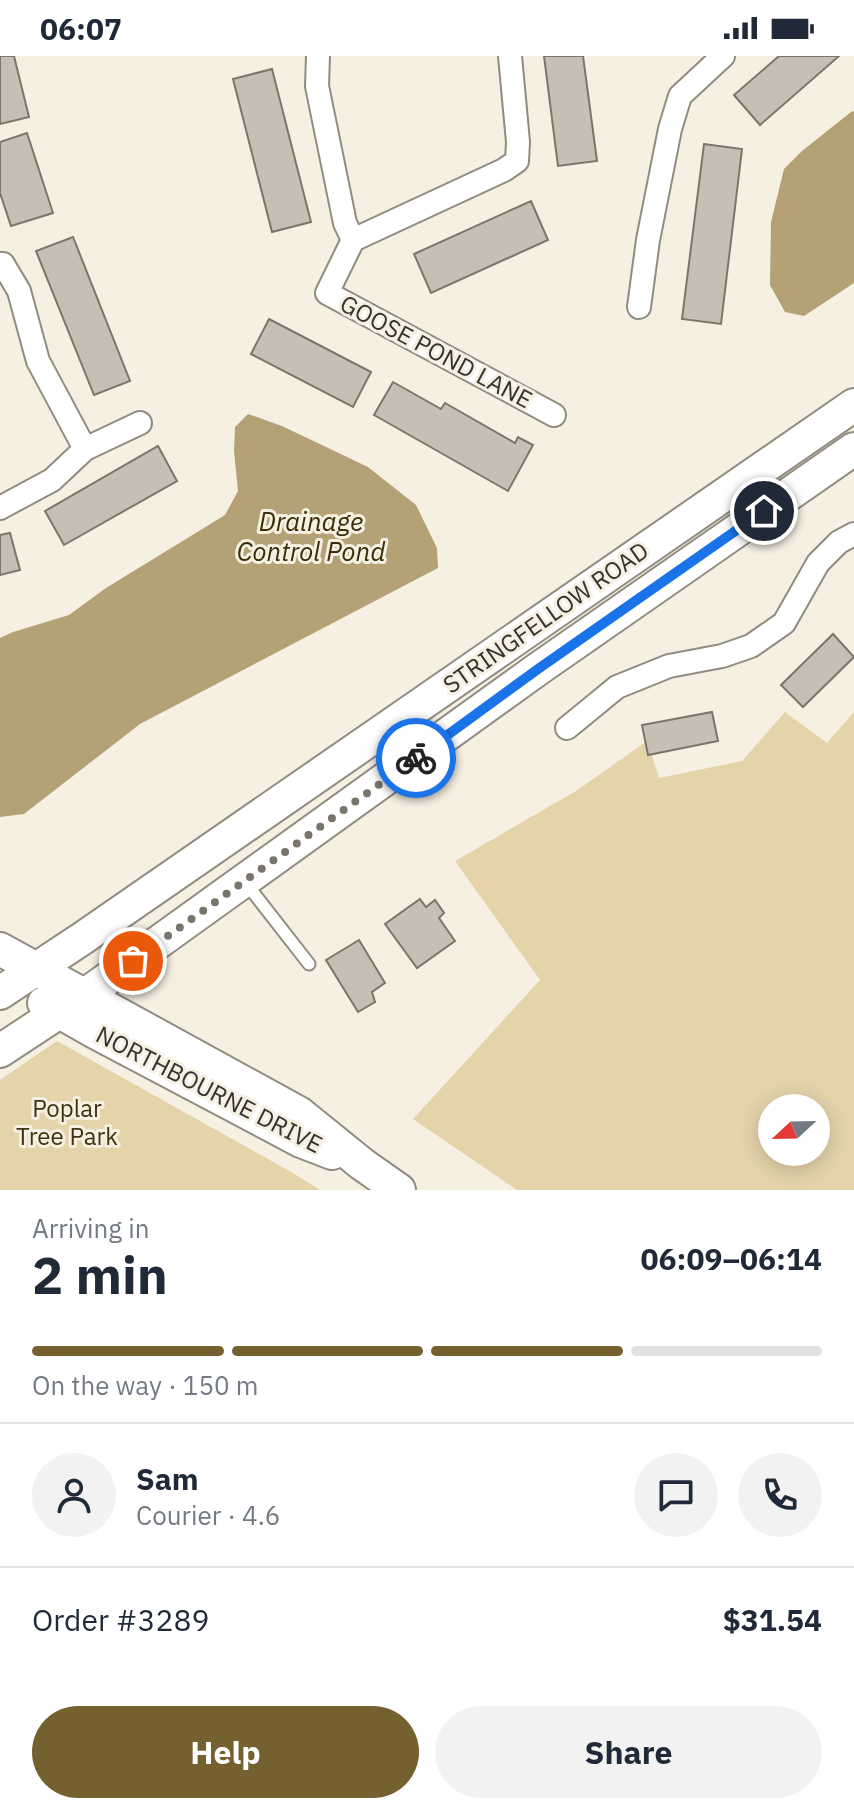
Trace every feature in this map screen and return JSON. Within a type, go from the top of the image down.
[{"type":"main road","name":"STRINGFELLOW ROAD","points":[[12,981],[854,405]]},
{"type":"main road","name":"STRINGFELLOW ROAD","points":[[0,1051],[244,882],[538,669],[854,449]]},
{"type":"main road","name":"NORTHBOURNE DRIVE","points":[[0,949],[12,981],[72,1003],[301,1141],[362,1164],[399,1190]]},
{"type":"street","points":[[318,56],[317,86],[345,223],[353,240],[504,170],[517,161],[510,56]]},
{"type":"street","points":[[639,307],[651,226],[670,129],[680,96],[723,56]]},
{"type":"street","name":"GOOSE POND LANE","points":[[353,240],[327,293],[554,415]]},
{"type":"street","points":[[0,264],[3,264],[19,291],[38,361],[85,449]]},
{"type":"street","points":[[0,508],[52,480],[85,449],[140,423]]},
{"type":"street","points":[[567,728],[617,687],[669,666],[722,656],[751,646],[784,623],[818,563],[839,542],[854,534]]},
{"type":"lane","points":[[244,882],[309,964]]},
{"type":"green space","points":[[785,712],[827,743],[854,712],[854,1190],[517,1190],[413,1119],[540,980],[455,861],[576,791],[647,741],[659,778],[742,761]]},
{"type":"green space","name":"Poplar Tree Park","points":[[57,1041],[320,1190],[0,1190],[0,1080]]},
{"type":"water","points":[[854,111],[854,283],[804,316],[785,312],[770,285],[771,222],[784,169]]},
{"type":"water","name":"Drainage Control Pond","points":[[248,414],[282,426],[368,467],[416,505],[437,548],[438,568],[140,724],[24,814],[0,817],[0,638],[69,615],[106,588],[225,515],[238,491],[235,427]]},
{"type":"building","points":[[0,56],[14,56],[29,117],[0,124]]},
{"type":"building","points":[[544,56],[583,56],[597,161],[558,166]]},
{"type":"building","points":[[779,56],[839,56],[760,125],[734,95]]},
{"type":"building","points":[[272,69],[311,222],[272,232],[233,79]]},
{"type":"building","points":[[27,133],[53,213],[11,226],[0,193],[0,142]]},
{"type":"building","points":[[704,144],[742,149],[721,324],[682,319]]},
{"type":"building","points":[[531,201],[548,240],[431,293],[414,254]]},
{"type":"building","points":[[73,237],[130,381],[94,395],[36,251]]},
{"type":"building","points":[[269,319],[371,372],[353,407],[251,354]]},
{"type":"building","points":[[393,382],[441,409],[445,403],[515,443],[518,437],[533,445],[508,491],[374,415]]},
{"type":"building","points":[[158,446],[177,481],[64,545],[45,511]]},
{"type":"building","points":[[10,533],[20,570],[0,575],[0,535]]},
{"type":"building","points":[[833,634],[854,657],[803,707],[781,685]]},
{"type":"building","points":[[712,712],[718,741],[648,755],[642,725]]},
{"type":"building","points":[[420,899],[426,907],[435,900],[444,913],[439,918],[455,941],[417,968],[385,924]]},
{"type":"building","points":[[359,940],[385,983],[372,992],[375,1002],[358,1012],[326,960]]},
{"type":"way so far","points":[[133,961],[416,758]]},
{"type":"route","points":[[416,758],[764,511]]}]
